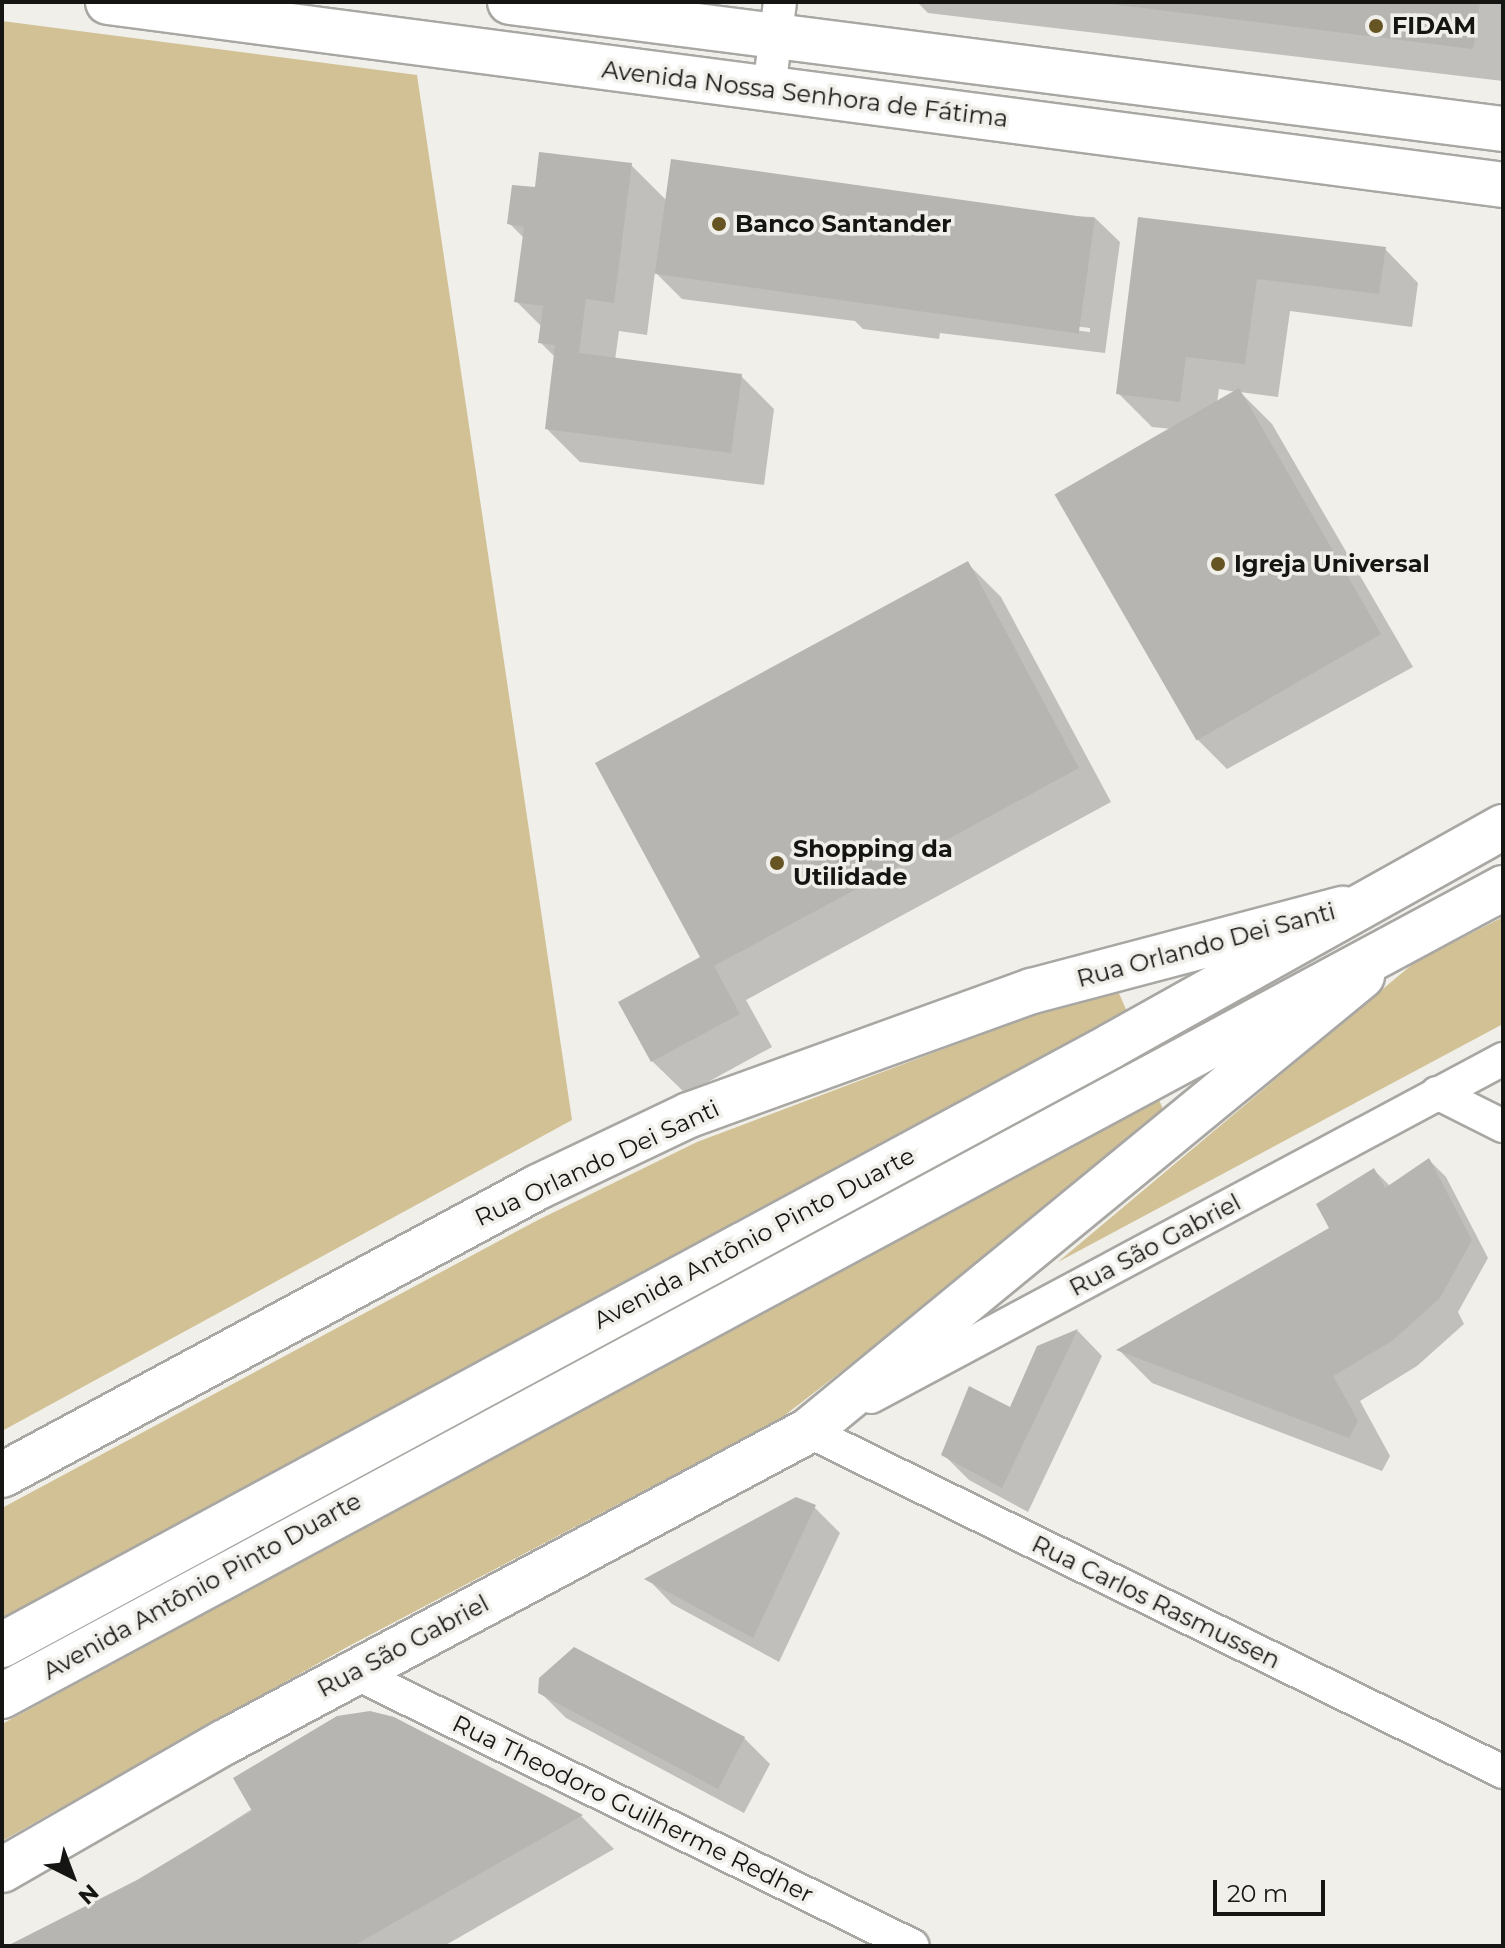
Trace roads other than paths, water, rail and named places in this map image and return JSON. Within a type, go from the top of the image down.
[{"type":"main road","name":"Avenida Nossa Senhora de Fátima","points":[[108,2],[1503,185]]},
{"type":"main road","name":"Avenida Nossa Senhora de Fátima","points":[[510,2],[778,21],[1503,129]]},
{"type":"main road","name":"Avenida Antônio Pinto Duarte","points":[[2,1645],[1503,827]]},
{"type":"main road","name":"Avenida Antônio Pinto Duarte","points":[[2,1696],[1503,888]]},
{"type":"main road","name":"Rua Orlando Dei Santi","points":[[2,1475],[538,1187],[689,1115],[1032,991],[1368,902]]},
{"type":"main road","name":"Rua São Gabriel","points":[[2,1870],[353,1672],[808,1431],[1404,942]]},
{"type":"street","points":[[769,89],[778,21]]},
{"type":"street","name":"Rua São Gabriel","points":[[808,1431],[1503,1059]]},
{"type":"street","points":[[1437,1093],[1503,1126]]},
{"type":"street","name":"Rua Carlos Rasmussen","points":[[808,1431],[1503,1772]]},
{"type":"street","name":"Rua Theodoro Guilherme Redher","points":[[353,1672],[913,1946]]},
{"type":"place","name":"FIDAM","points":[[1376,26]]},
{"type":"place","name":"Banco Santander","points":[[719,224]]},
{"type":"place","name":"Igreja Universal","points":[[1218,564]]},
{"type":"place","name":"Shopping da Utilidade","points":[[777,863]]}]
